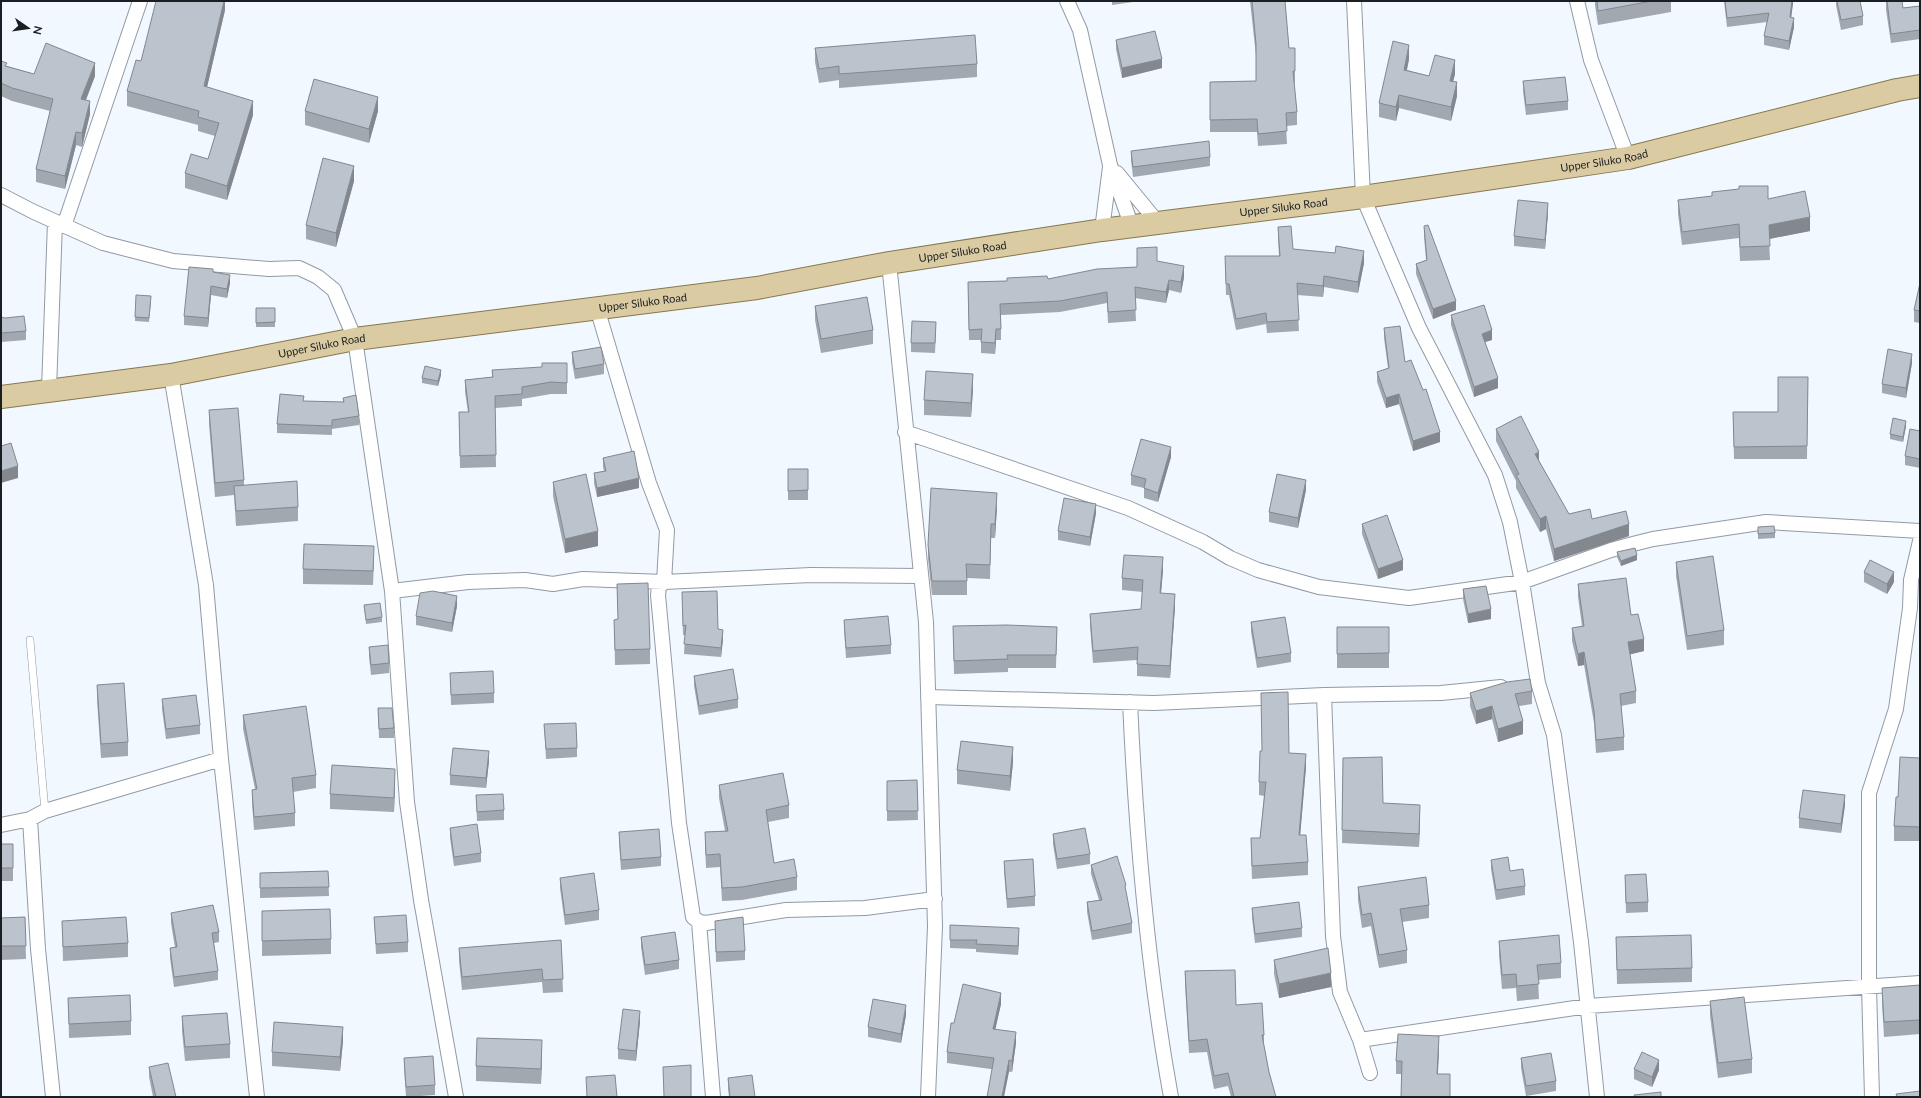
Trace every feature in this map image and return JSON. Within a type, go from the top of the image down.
[{"type":"main road","name":"Upper Siluko Road","points":[[1,397],[171,375],[355,339],[757,288],[889,263],[1102,230],[1363,197],[1628,158],[1897,90],[1920,86]]},
{"type":"street","points":[[49,390],[59,224],[140,1]]},
{"type":"street","points":[[1067,1],[1080,30],[1110,165],[1132,227]]},
{"type":"street","points":[[1354,1],[1363,197],[1419,328],[1495,475],[1510,522],[1522,582],[1538,683],[1554,735],[1588,1006],[1597,1097]]},
{"type":"street","points":[[1577,1],[1591,60],[1628,158]]},
{"type":"street","points":[[1110,165],[1158,223]]},
{"type":"street","points":[[1102,230],[1110,165]]},
{"type":"street","points":[[1,195],[59,224],[103,243],[173,261],[269,269],[299,268],[318,277],[334,290],[355,339],[392,591],[407,802],[421,900],[456,1097]]},
{"type":"street","points":[[889,263],[905,432],[926,622],[936,926],[928,1097]]},
{"type":"street","points":[[597,308],[649,483],[667,530],[664,582],[659,587],[658,595],[679,823],[693,918],[699,922],[706,923],[786,910],[865,908],[935,900]]},
{"type":"street","points":[[171,375],[206,585],[221,759],[257,1097]]},
{"type":"street","points":[[905,432],[1128,508],[1204,542],[1230,558],[1258,570],[1319,587],[1408,598],[1522,582],[1611,550],[1653,539],[1766,522],[1920,531]]},
{"type":"street","points":[[1872,1097],[1868,986],[1869,793],[1896,709],[1915,609],[1911,580],[1920,541]]},
{"type":"street","points":[[392,591],[468,582],[525,580],[553,584],[583,579],[664,582],[811,575],[921,576]]},
{"type":"street","points":[[928,697],[1130,702],[1441,693],[1538,683]]},
{"type":"street","points":[[1324,696],[1333,936],[1340,992],[1360,1040],[1370,1074]]},
{"type":"street","points":[[1130,702],[1135,813],[1150,966],[1171,1097]]},
{"type":"street","points":[[1,825],[30,819],[45,811],[221,759]]},
{"type":"street","points":[[30,819],[38,949],[53,1097]]},
{"type":"street","points":[[699,922],[713,1097]]},
{"type":"street","points":[[1360,1040],[1588,1006],[1920,983]]},
{"type":"lane","points":[[30,640],[45,811]]},
{"type":"building","points":[[156,1],[224,1],[204,86],[253,101],[227,186],[185,173],[191,154],[208,159],[219,123],[198,117],[199,111],[127,91],[136,60],[141,61]]},
{"type":"building","points":[[1252,1],[1285,1],[1289,48],[1295,48],[1295,71],[1293,71],[1297,112],[1286,113],[1287,131],[1258,134],[1257,119],[1210,120],[1210,82],[1256,81],[1256,44]]},
{"type":"building","points":[[1597,1],[1652,1],[1598,11]]},
{"type":"building","points":[[1725,1],[1792,1],[1790,17],[1794,18],[1789,41],[1764,36],[1769,13],[1727,18]]},
{"type":"building","points":[[1837,1],[1860,1],[1863,16],[1841,20]]},
{"type":"building","points":[[1887,1],[1902,1],[1903,8],[1920,6],[1920,30],[1891,34]]},
{"type":"building","points":[[1155,31],[1162,59],[1122,68],[1116,40]]},
{"type":"building","points":[[975,35],[977,64],[839,74],[839,66],[819,69],[815,48]]},
{"type":"building","points":[[1393,41],[1409,45],[1404,70],[1429,76],[1435,55],[1455,60],[1450,81],[1457,82],[1451,107],[1399,95],[1396,107],[1379,103]]},
{"type":"building","points":[[46,43],[95,63],[81,99],[90,101],[82,133],[76,132],[65,176],[36,169],[53,99],[12,88],[1,83],[1,61],[7,63],[5,66],[34,74]]},
{"type":"building","points":[[1565,77],[1568,101],[1526,105],[1523,81]]},
{"type":"building","points":[[314,79],[378,97],[369,129],[305,111]]},
{"type":"building","points":[[1209,141],[1210,157],[1133,167],[1131,151]]},
{"type":"building","points":[[323,158],[354,166],[336,233],[306,225]]},
{"type":"building","points":[[1739,186],[1768,186],[1768,199],[1805,191],[1810,217],[1769,225],[1770,246],[1740,247],[1739,224],[1682,232],[1678,200],[1712,196],[1712,192],[1739,189]]},
{"type":"building","points":[[1518,200],[1548,203],[1545,240],[1514,236]]},
{"type":"building","points":[[1428,225],[1456,301],[1433,309],[1416,264],[1427,260],[1424,226]]},
{"type":"building","points":[[1291,226],[1293,249],[1335,253],[1336,246],[1364,251],[1358,282],[1324,276],[1323,286],[1297,283],[1299,320],[1267,322],[1266,313],[1236,319],[1229,284],[1226,284],[1225,256],[1280,256],[1278,227]]},
{"type":"building","points":[[1157,247],[1157,261],[1184,266],[1181,282],[1169,280],[1166,292],[1135,287],[1136,310],[1108,312],[1107,292],[1060,301],[1000,304],[1001,329],[996,329],[995,343],[981,342],[982,329],[969,330],[968,282],[1007,281],[1007,278],[1047,276],[1048,279],[1097,269],[1137,267],[1137,248]]},
{"type":"building","points":[[189,267],[213,269],[213,272],[230,275],[227,289],[211,286],[208,318],[184,316]]},
{"type":"building","points":[[1920,283],[1920,311],[1914,310]]},
{"type":"building","points":[[136,295],[151,296],[149,318],[135,317]]},
{"type":"building","points":[[867,297],[873,330],[821,339],[815,306]]},
{"type":"building","points":[[1484,305],[1492,330],[1482,334],[1498,378],[1474,387],[1451,315]]},
{"type":"building","points":[[256,308],[275,308],[275,322],[256,323]]},
{"type":"building","points":[[24,316],[26,331],[1,333],[1,317]]},
{"type":"building","points":[[912,321],[936,322],[935,343],[911,343]]},
{"type":"building","points":[[1400,326],[1405,362],[1411,360],[1423,390],[1426,389],[1440,432],[1413,441],[1399,394],[1386,398],[1377,372],[1389,368],[1384,328]]},
{"type":"building","points":[[601,347],[604,364],[575,369],[572,352]]},
{"type":"building","points":[[1888,349],[1912,354],[1906,388],[1882,384]]},
{"type":"building","points":[[542,363],[567,363],[567,383],[551,382],[522,387],[522,394],[495,396],[496,455],[460,456],[459,412],[469,412],[465,380],[493,377],[492,370],[542,367]]},
{"type":"building","points":[[425,366],[441,370],[438,381],[422,378]]},
{"type":"building","points":[[926,371],[973,374],[971,403],[924,400]]},
{"type":"building","points":[[1778,377],[1808,377],[1807,446],[1734,447],[1733,412],[1778,412]]},
{"type":"building","points":[[280,394],[304,396],[303,401],[344,402],[343,398],[356,395],[359,416],[332,420],[332,426],[277,424]]},
{"type":"building","points":[[238,408],[244,480],[215,483],[209,410]]},
{"type":"building","points":[[1521,416],[1539,452],[1535,454],[1569,514],[1590,509],[1592,519],[1626,511],[1629,524],[1554,549],[1546,516],[1540,519],[1516,475],[1519,474],[1496,429]]},
{"type":"building","points":[[1893,418],[1906,421],[1903,437],[1890,434]]},
{"type":"building","points":[[1910,429],[1920,431],[1920,459],[1905,456]]},
{"type":"building","points":[[1141,439],[1171,447],[1158,493],[1144,488],[1146,479],[1131,475]]},
{"type":"building","points":[[11,443],[18,466],[1,471],[1,446]]},
{"type":"building","points":[[634,451],[639,478],[597,488],[594,473],[606,471],[603,458]]},
{"type":"building","points":[[788,469],[808,469],[808,490],[788,491]]},
{"type":"building","points":[[586,474],[598,531],[565,539],[553,482]]},
{"type":"building","points":[[1277,474],[1306,480],[1298,518],[1269,512]]},
{"type":"building","points":[[297,481],[298,507],[236,511],[234,486]]},
{"type":"building","points":[[931,488],[997,493],[995,524],[991,524],[990,565],[966,564],[967,581],[932,581],[928,545]]},
{"type":"building","points":[[1064,498],[1096,504],[1090,537],[1058,531]]},
{"type":"building","points":[[1387,515],[1403,560],[1378,569],[1362,524]]},
{"type":"building","points":[[1774,526],[1775,533],[1758,534],[1758,527]]},
{"type":"building","points":[[304,544],[374,546],[373,571],[303,569]]},
{"type":"building","points":[[1635,548],[1637,555],[1621,561],[1617,552]]},
{"type":"building","points":[[1124,555],[1163,557],[1160,593],[1175,594],[1170,666],[1137,664],[1138,647],[1093,651],[1090,614],[1141,609],[1143,580],[1122,578]]},
{"type":"building","points":[[1713,556],[1724,630],[1687,636],[1676,562]]},
{"type":"building","points":[[1870,560],[1894,572],[1887,584],[1864,572]]},
{"type":"building","points":[[1626,578],[1631,615],[1638,614],[1644,639],[1628,642],[1636,691],[1620,694],[1624,737],[1596,740],[1594,711],[1584,652],[1578,654],[1572,628],[1584,626],[1578,584]]},
{"type":"building","points":[[648,583],[650,649],[615,650],[614,620],[618,619],[617,584]]},
{"type":"building","points":[[1486,586],[1491,609],[1468,614],[1463,589]]},
{"type":"building","points":[[433,591],[457,596],[452,623],[416,616],[420,593]]},
{"type":"building","points":[[717,591],[718,629],[723,630],[721,648],[684,644],[686,625],[683,626],[682,592]]},
{"type":"building","points":[[380,603],[382,617],[366,620],[364,605]]},
{"type":"building","points":[[888,616],[891,645],[846,648],[844,620]]},
{"type":"building","points":[[1285,617],[1291,653],[1257,658],[1251,622]]},
{"type":"building","points":[[1007,625],[1057,627],[1056,655],[1007,655],[1008,659],[954,661],[953,626]]},
{"type":"building","points":[[1337,627],[1389,627],[1389,653],[1337,654]]},
{"type":"building","points":[[388,645],[389,663],[371,665],[369,647]]},
{"type":"building","points":[[733,669],[738,699],[699,706],[694,676]]},
{"type":"building","points":[[493,671],[494,693],[451,695],[450,673]]},
{"type":"building","points":[[1530,679],[1532,691],[1515,694],[1523,721],[1498,729],[1492,706],[1476,711],[1470,693],[1507,682]]},
{"type":"building","points":[[124,683],[128,742],[101,744],[97,685]]},
{"type":"building","points":[[1288,692],[1289,753],[1306,754],[1299,835],[1306,835],[1308,862],[1252,866],[1251,838],[1260,838],[1266,782],[1259,782],[1260,751],[1262,751],[1261,693]]},
{"type":"building","points":[[196,695],[200,725],[166,729],[162,699]]},
{"type":"building","points":[[306,706],[316,775],[292,778],[295,813],[254,817],[252,790],[257,789],[243,715]]},
{"type":"building","points":[[378,708],[392,708],[394,728],[379,729]]},
{"type":"building","points":[[576,723],[577,748],[546,749],[544,724]]},
{"type":"building","points":[[961,741],[1013,747],[1010,776],[957,770]]},
{"type":"building","points":[[453,748],[489,751],[486,778],[450,775]]},
{"type":"building","points":[[1382,757],[1383,803],[1420,805],[1419,834],[1342,830],[1343,758]]},
{"type":"building","points":[[1900,757],[1920,758],[1920,827],[1894,826],[1896,797],[1898,797]]},
{"type":"building","points":[[332,765],[395,769],[394,798],[330,794]]},
{"type":"building","points":[[783,773],[789,805],[766,810],[774,863],[794,859],[797,877],[742,887],[722,888],[720,854],[706,855],[705,832],[728,831],[719,785]]},
{"type":"building","points":[[917,780],[918,811],[887,811],[887,781]]},
{"type":"building","points":[[1803,790],[1845,795],[1841,824],[1799,818]]},
{"type":"building","points":[[503,794],[504,810],[477,812],[476,795]]},
{"type":"building","points":[[477,824],[481,853],[454,857],[450,828]]},
{"type":"building","points":[[1085,828],[1090,854],[1057,859],[1053,834]]},
{"type":"building","points":[[659,829],[661,857],[621,860],[619,832]]},
{"type":"building","points":[[1,844],[13,844],[13,868],[1,868]]},
{"type":"building","points":[[1117,856],[1126,885],[1132,923],[1092,931],[1087,902],[1102,900],[1091,865]]},
{"type":"building","points":[[1508,857],[1510,871],[1523,869],[1525,886],[1496,890],[1491,860]]},
{"type":"building","points":[[1033,859],[1035,896],[1007,899],[1004,861]]},
{"type":"building","points":[[328,871],[329,887],[260,888],[260,873]]},
{"type":"building","points":[[594,873],[599,910],[565,915],[560,878]]},
{"type":"building","points":[[1646,874],[1648,902],[1626,903],[1625,875]]},
{"type":"building","points":[[1426,877],[1429,905],[1400,909],[1407,950],[1379,955],[1371,913],[1362,915],[1358,887]]},
{"type":"building","points":[[1299,902],[1302,928],[1255,934],[1252,908]]},
{"type":"building","points":[[213,905],[219,932],[212,933],[218,971],[174,977],[170,948],[177,947],[171,913]]},
{"type":"building","points":[[330,909],[331,939],[262,941],[262,911]]},
{"type":"building","points":[[406,915],[408,942],[376,944],[374,917]]},
{"type":"building","points":[[25,917],[26,946],[1,946],[1,918]]},
{"type":"building","points":[[126,917],[128,943],[63,947],[62,921]]},
{"type":"building","points":[[743,917],[745,951],[716,952],[715,921]]},
{"type":"building","points":[[950,925],[1019,928],[1018,946],[976,944],[977,940],[950,940]]},
{"type":"building","points":[[675,932],[679,960],[645,965],[641,937]]},
{"type":"building","points":[[1559,935],[1561,963],[1537,965],[1539,984],[1517,986],[1516,974],[1502,975],[1499,941]]},
{"type":"building","points":[[1691,935],[1692,968],[1617,970],[1616,937]]},
{"type":"building","points":[[561,940],[563,979],[543,980],[542,969],[462,977],[459,948]]},
{"type":"building","points":[[1328,948],[1331,973],[1279,984],[1274,960]]},
{"type":"building","points":[[1235,970],[1236,1005],[1262,1003],[1264,1035],[1262,1035],[1269,1072],[1276,1097],[1234,1097],[1228,1073],[1214,1076],[1207,1039],[1189,1041],[1185,971]]},
{"type":"building","points":[[963,984],[1001,993],[993,1029],[1016,1032],[1012,1061],[1009,1060],[1002,1097],[987,1097],[994,1058],[947,1052],[951,1023],[954,1023]]},
{"type":"building","points":[[1920,985],[1920,1020],[1884,1022],[1882,988]]},
{"type":"building","points":[[130,995],[131,1021],[69,1024],[68,998]]},
{"type":"building","points":[[1744,997],[1752,1059],[1718,1063],[1710,1001]]},
{"type":"building","points":[[873,999],[906,1005],[901,1034],[868,1027]]},
{"type":"building","points":[[623,1009],[640,1011],[636,1051],[618,1049]]},
{"type":"building","points":[[227,1013],[230,1044],[185,1047],[182,1016]]},
{"type":"building","points":[[274,1022],[343,1027],[340,1057],[272,1052]]},
{"type":"building","points":[[1398,1034],[1439,1036],[1437,1074],[1450,1074],[1450,1097],[1401,1097],[1402,1061],[1396,1061]]},
{"type":"building","points":[[477,1038],[542,1040],[541,1069],[476,1066]]},
{"type":"building","points":[[1642,1052],[1659,1060],[1652,1077],[1634,1069]]},
{"type":"building","points":[[1551,1053],[1556,1081],[1526,1086],[1521,1058]]},
{"type":"building","points":[[433,1056],[435,1085],[406,1087],[404,1058]]},
{"type":"building","points":[[168,1063],[176,1097],[156,1097],[149,1067]]},
{"type":"building","points":[[691,1065],[691,1097],[664,1097],[663,1067]]},
{"type":"building","points":[[615,1075],[617,1097],[587,1097],[586,1077]]},
{"type":"building","points":[[752,1075],[755,1097],[730,1097],[728,1078]]},
{"type":"building","points":[[1920,1091],[1920,1097],[1897,1097],[1896,1094]]},
{"type":"building","points":[[1661,1092],[1661,1097],[1635,1097],[1634,1095]]}]
